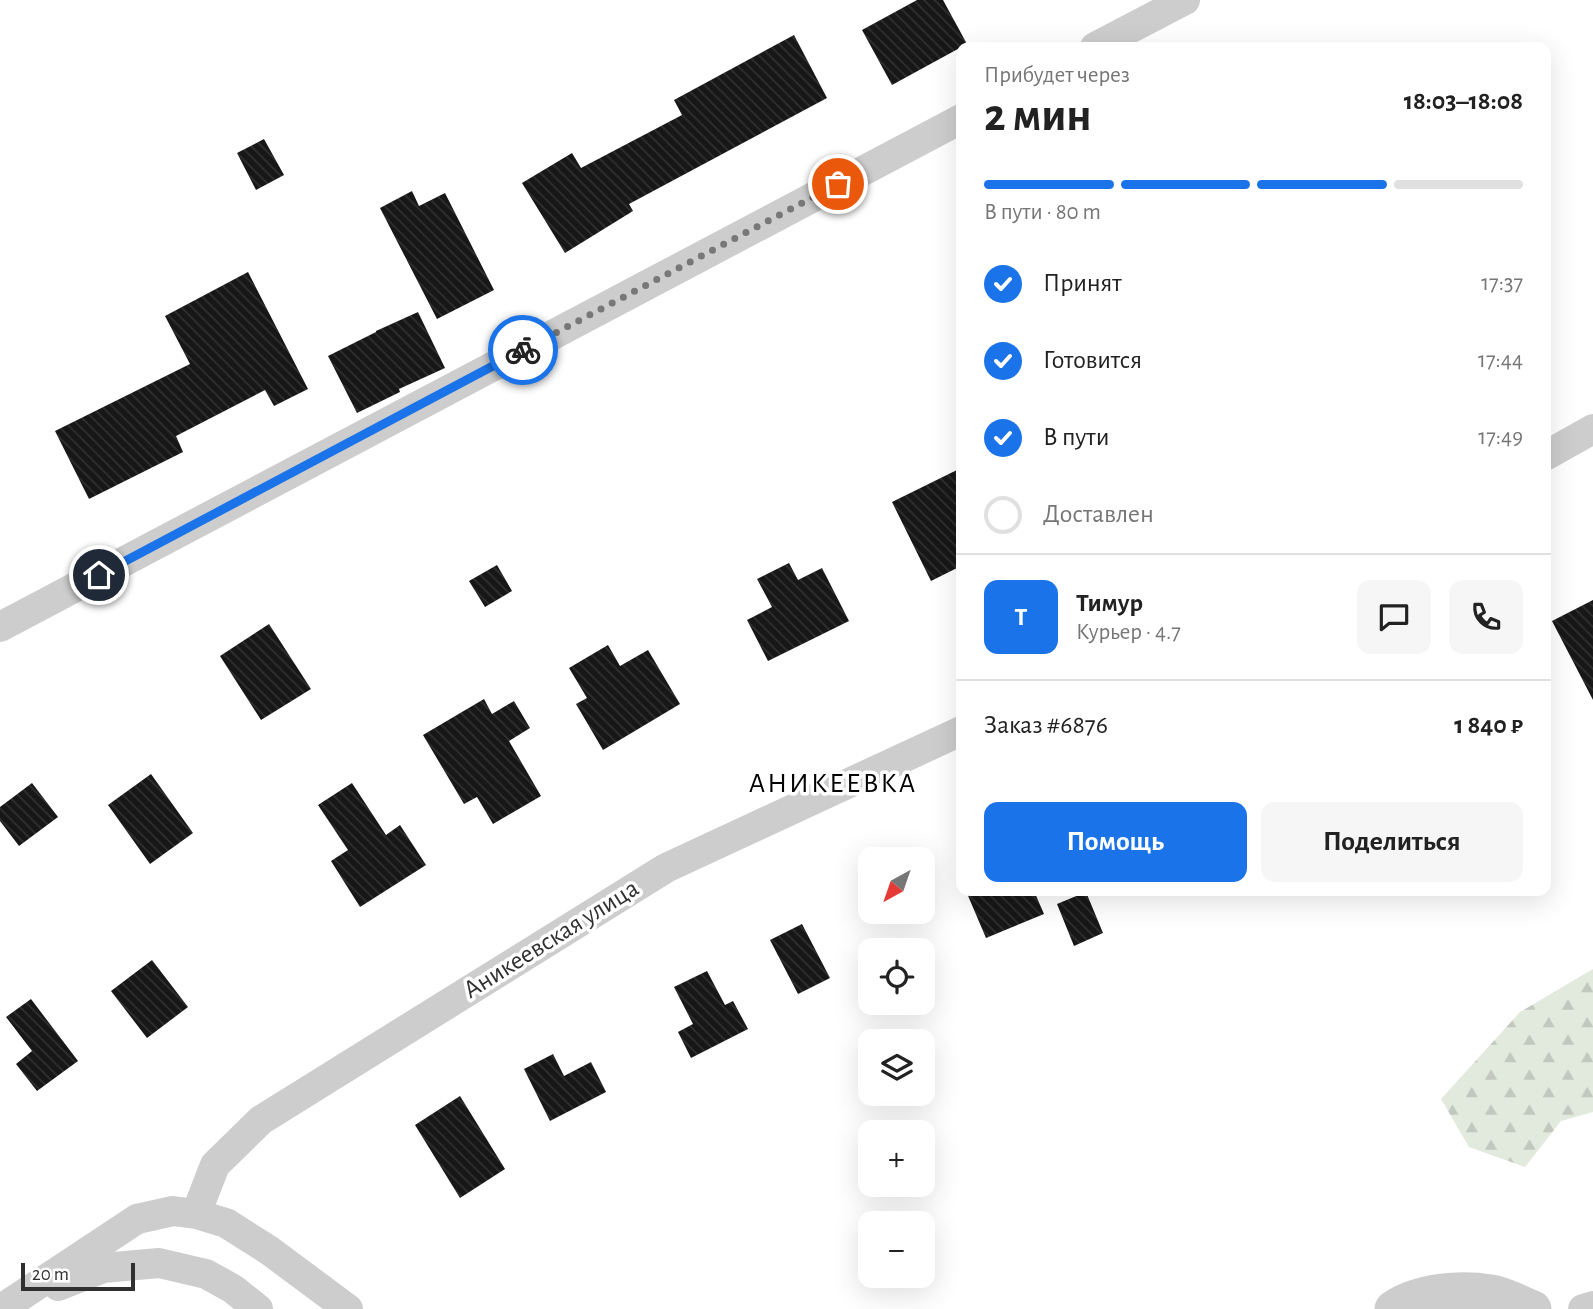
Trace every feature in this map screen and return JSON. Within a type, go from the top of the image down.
[{"type":"street","points":[[1105,42],[1185,0]]},
{"type":"street","points":[[0,627],[956,121]]},
{"type":"street","points":[[1551,453],[1593,429]]},
{"type":"street","name":"Аникеевская улица","points":[[195,1214],[215,1165],[261,1120],[666,868],[956,733]]},
{"type":"street","points":[[2,1309],[137,1219],[173,1211],[226,1223],[270,1251],[348,1309]]},
{"type":"street","points":[[2,1309],[103,1268],[159,1263],[206,1274],[233,1289],[258,1309]]},
{"type":"street","points":[[1393,1309],[1402,1303],[1447,1291],[1492,1293],[1533,1309]]},
{"type":"street","points":[[1583,1309],[1593,1306]]},
{"type":"green space","points":[[1593,969],[1593,1112],[1561,1121],[1525,1167],[1469,1147],[1441,1099],[1520,1012]]},
{"type":"building","points":[[917,0],[943,0],[966,42],[956,42],[956,50],[892,85],[862,30]]},
{"type":"building","points":[[794,35],[827,98],[629,204],[633,211],[565,253],[522,183],[572,153],[581,168],[682,115],[674,100]]},
{"type":"building","points":[[264,139],[284,175],[256,190],[237,153]]},
{"type":"building","points":[[412,191],[419,206],[445,193],[494,290],[437,319],[380,208]]},
{"type":"building","points":[[248,272],[308,389],[274,406],[265,390],[176,436],[183,452],[89,499],[55,431],[190,364],[165,316]]},
{"type":"building","points":[[418,312],[445,368],[399,389],[400,392],[357,413],[328,356]]},
{"type":"building","points":[[956,470],[956,568],[931,581],[892,502]]},
{"type":"building","points":[[789,563],[798,580],[822,568],[849,621],[768,661],[747,620],[772,607],[757,579]]},
{"type":"building","points":[[497,565],[512,591],[485,607],[469,581]]},
{"type":"building","points":[[1593,600],[1593,700],[1552,621]]},
{"type":"building","points":[[269,624],[311,689],[261,720],[220,656]]},
{"type":"building","points":[[608,645],[620,666],[648,650],[680,704],[603,750],[576,704],[587,698],[569,668]]},
{"type":"building","points":[[484,699],[492,714],[514,701],[530,728],[509,741],[541,796],[493,824],[477,797],[464,804],[423,735]]},
{"type":"building","points":[[151,774],[193,833],[150,864],[108,805]]},
{"type":"building","points":[[32,783],[58,817],[19,846],[0,821],[0,807]]},
{"type":"building","points":[[352,783],[386,835],[400,825],[426,865],[360,907],[331,861],[348,850],[318,805]]},
{"type":"building","points":[[968,896],[1036,896],[1044,914],[986,938]]},
{"type":"building","points":[[1076,896],[1088,896],[1103,933],[1074,946],[1057,904]]},
{"type":"building","points":[[802,924],[830,978],[798,994],[770,940]]},
{"type":"building","points":[[152,960],[188,1007],[147,1038],[111,991]]},
{"type":"building","points":[[707,971],[725,1005],[733,1001],[748,1029],[691,1058],[678,1032],[693,1024],[674,987]]},
{"type":"building","points":[[31,999],[78,1061],[37,1091],[16,1064],[32,1051],[6,1017]]},
{"type":"building","points":[[553,1054],[564,1076],[591,1062],[606,1092],[550,1121],[524,1069]]},
{"type":"building","points":[[460,1096],[505,1169],[460,1198],[415,1125]]},
{"type":"way so far","points":[[523,350],[838,184]]},
{"type":"district","name":"АНИКЕЕВКА","points":[[833,784]]},
{"type":"route","points":[[99,575],[523,350]]}]
